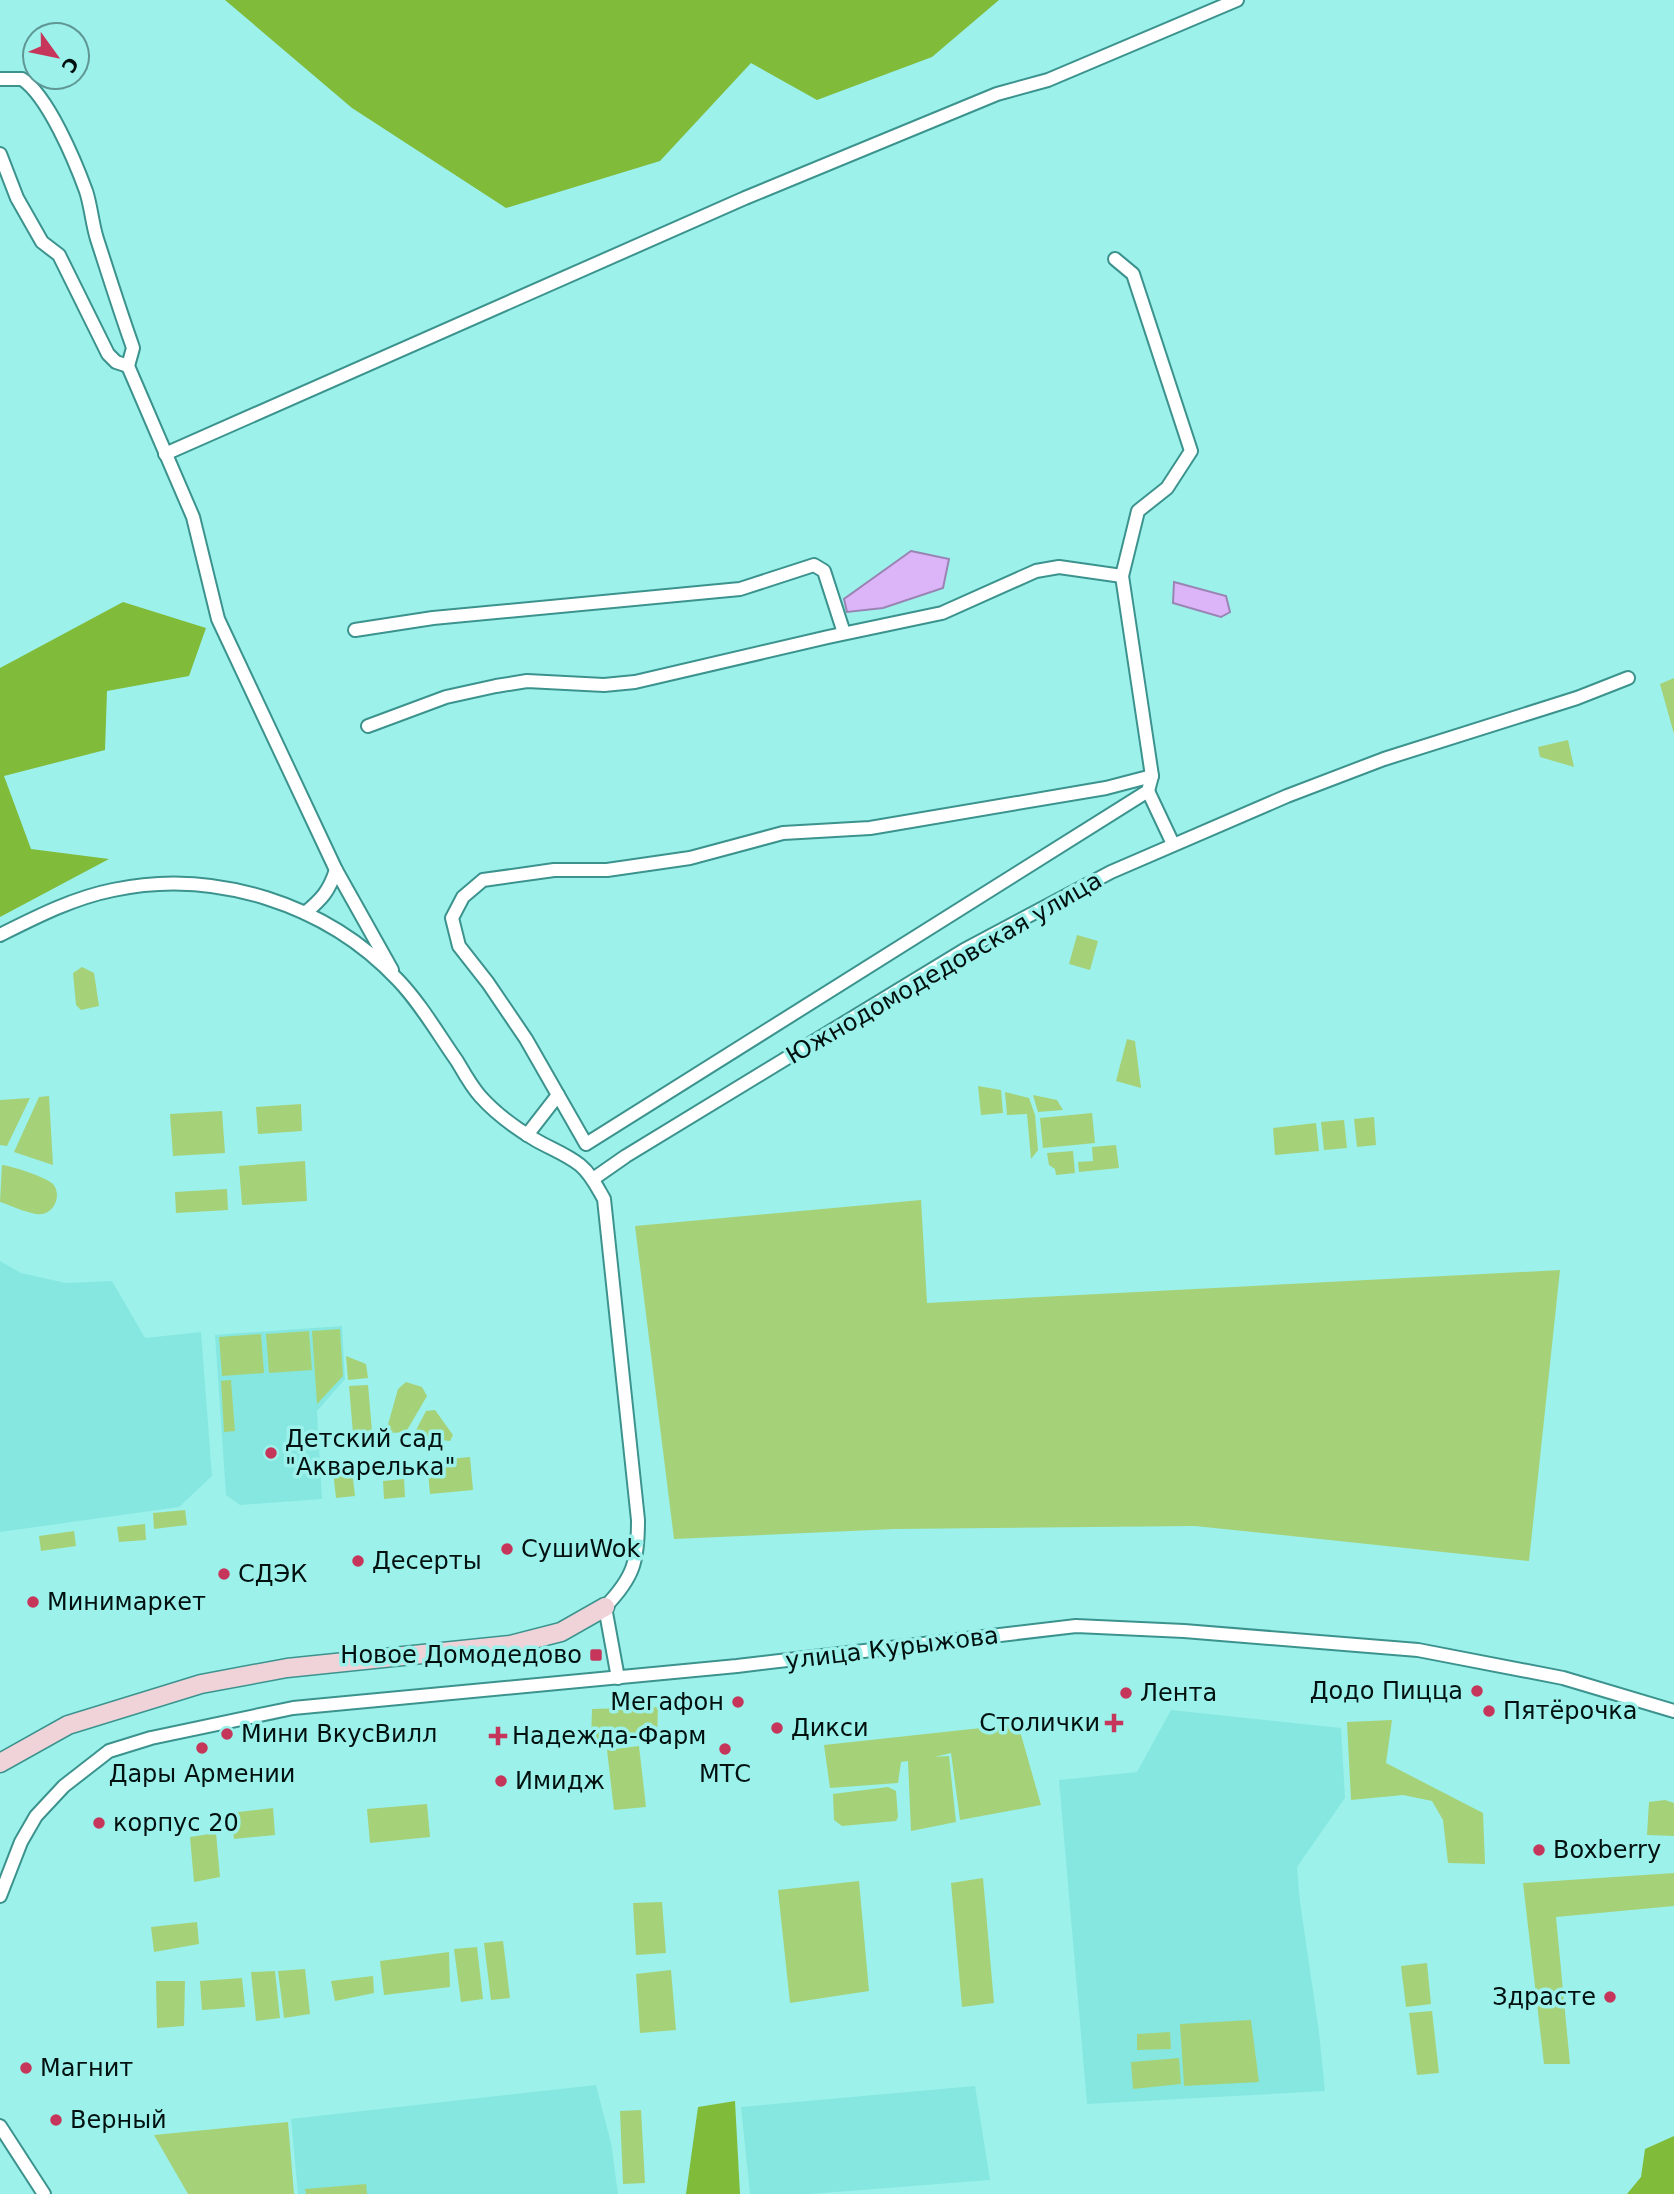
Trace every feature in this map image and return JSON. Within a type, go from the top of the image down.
[{"type":"street","points":[[165,454],[745,198],[997,94],[1048,80],[1237,0]]},
{"type":"street","points":[[0,79],[22,79],[30,85],[60,132],[77,169],[86,193],[94,231],[133,348],[128,366],[193,517],[218,618],[335,870],[397,979],[426,1016],[478,1094],[496,1113],[527,1135],[580,1165],[593,1179],[604,1199],[638,1520],[634,1568],[624,1588],[605,1607],[561,1632],[535,1641],[510,1645],[287,1668],[201,1684],[68,1725],[0,1763]]},
{"type":"street","points":[[0,154],[17,198],[42,242],[59,255],[108,354],[116,362],[128,366]]},
{"type":"street","points":[[1115,259],[1133,274],[1191,451],[1167,488],[1138,511],[1122,576],[1152,776],[1148,791],[1173,844]]},
{"type":"street","points":[[355,630],[433,618],[740,589],[814,565],[824,571],[844,634]]},
{"type":"street","points":[[368,726],[446,697],[496,686],[527,681],[604,685],[635,682],[942,613],[1036,571],[1059,567],[1122,576]]},
{"type":"street","name":"Южнодомодедовская улица","points":[[593,1179],[964,950],[1111,872],[1287,796],[1384,759],[1577,698],[1628,678]]},
{"type":"street","points":[[1148,791],[586,1144],[526,1039],[459,946],[452,918],[463,897],[483,880],[554,870],[607,870],[690,858],[783,833],[870,828],[1106,788],[1152,776]]},
{"type":"street","points":[[305,913],[330,887],[335,870]]},
{"type":"street","points":[[0,935],[49,912],[113,890],[183,883],[220,886],[258,895],[305,913],[342,935],[397,979]]},
{"type":"street","points":[[527,1135],[558,1095]]},
{"type":"street","points":[[605,1607],[618,1678]]},
{"type":"street","name":"улица Курыжова","points":[[0,1896],[21,1842],[36,1816],[64,1786],[109,1751],[174,1732],[293,1708],[806,1659],[1076,1626],[1184,1631],[1418,1650],[1563,1678],[1674,1711]]},
{"type":"street","points":[[0,2126],[44,2194]]},
{"type":"shaded area","points":[[911,551],[949,559],[943,588],[883,608],[847,612],[844,599]]},
{"type":"shaded area","points":[[1174,582],[1226,596],[1230,612],[1221,617],[1173,603]]},
{"type":"shaded area","points":[[0,1261],[21,1273],[66,1283],[112,1281],[145,1338],[201,1332],[212,1476],[179,1507],[0,1532]]},
{"type":"shaded area","name":"Детский сад \"Акварелька\"","points":[[342,1326],[345,1379],[317,1411],[322,1499],[240,1505],[226,1495],[215,1335]]},
{"type":"shaded area","points":[[1171,1710],[1341,1728],[1345,1798],[1297,1867],[1325,2091],[1087,2104],[1059,1780],[1137,1772]]},
{"type":"shaded area","points":[[596,2085],[611,2143],[618,2194],[298,2194],[291,2119]]},
{"type":"shaded area","points":[[975,2086],[990,2180],[810,2194],[750,2194],[741,2107]]},
{"type":"green space","points":[[225,0],[999,0],[932,57],[817,100],[751,63],[660,161],[506,208],[352,108]]},
{"type":"green space","points":[[123,602],[206,628],[189,676],[107,691],[105,750],[4,776],[31,849],[109,859],[0,917],[0,668]]},
{"type":"green space","points":[[1674,678],[1674,734],[1660,684]]},
{"type":"green space","points":[[1568,740],[1574,767],[1540,757],[1538,747]]},
{"type":"green space","points":[[1077,935],[1098,941],[1090,970],[1069,964]]},
{"type":"green space","points":[[82,967],[94,973],[99,1006],[81,1010],[76,1005],[73,973]]},
{"type":"green space","points":[[1127,1039],[1135,1041],[1141,1088],[1116,1081]]},
{"type":"green space","points":[[978,1086],[1001,1090],[1003,1113],[981,1115]]},
{"type":"green space","points":[[1005,1092],[1029,1098],[1035,1115],[1038,1150],[1031,1159],[1027,1114],[1007,1115]]},
{"type":"green space","points":[[1033,1095],[1057,1100],[1063,1110],[1038,1112]]},
{"type":"green space","points":[[49,1096],[53,1165],[14,1152],[39,1097]]},
{"type":"green space","points":[[30,1098],[7,1146],[0,1145],[0,1100]]},
{"type":"green space","points":[[301,1104],[302,1131],[258,1134],[256,1107]]},
{"type":"green space","points":[[222,1111],[225,1153],[173,1156],[170,1114]]},
{"type":"green space","points":[[1092,1113],[1095,1143],[1043,1148],[1040,1118]]},
{"type":"green space","points":[[1374,1117],[1376,1145],[1357,1147],[1354,1119]]},
{"type":"green space","points":[[1344,1120],[1347,1148],[1324,1150],[1321,1122]]},
{"type":"green space","points":[[1316,1123],[1319,1151],[1275,1155],[1273,1128]]},
{"type":"green space","points":[[1116,1145],[1119,1168],[1079,1172],[1078,1162],[1093,1161],[1092,1147]]},
{"type":"green space","points":[[1073,1151],[1075,1173],[1056,1175],[1055,1169],[1049,1165],[1047,1153]]},
{"type":"green space","points":[[305,1161],[307,1201],[242,1205],[239,1166]]},
{"type":"green space","points":[[2,1165],[29,1172],[53,1184],[57,1194],[55,1205],[47,1212],[36,1214],[0,1202]]},
{"type":"green space","points":[[227,1189],[228,1210],[176,1213],[175,1192]]},
{"type":"green space","points":[[921,1200],[927,1303],[1560,1270],[1529,1561],[1195,1526],[895,1529],[674,1539],[635,1226]]},
{"type":"green space","points":[[340,1329],[343,1376],[317,1404],[312,1331]]},
{"type":"green space","points":[[309,1331],[312,1370],[269,1373],[266,1334]]},
{"type":"green space","points":[[261,1334],[264,1373],[222,1376],[219,1337]]},
{"type":"green space","points":[[346,1356],[366,1364],[368,1378],[348,1380]]},
{"type":"green space","points":[[231,1380],[235,1431],[224,1432],[221,1381]]},
{"type":"green space","points":[[406,1382],[422,1387],[427,1396],[406,1432],[390,1433],[387,1428],[398,1389]]},
{"type":"green space","points":[[368,1385],[372,1431],[353,1433],[349,1386]]},
{"type":"green space","points":[[435,1410],[453,1435],[450,1441],[416,1437],[415,1432],[426,1411]]},
{"type":"green space","points":[[470,1457],[473,1490],[430,1494],[427,1461]]},
{"type":"green space","points":[[351,1461],[355,1496],[336,1498],[332,1463]]},
{"type":"green space","points":[[404,1479],[405,1497],[384,1499],[383,1481]]},
{"type":"green space","points":[[185,1510],[187,1525],[154,1529],[153,1513]]},
{"type":"green space","points":[[145,1524],[146,1540],[119,1542],[117,1527]]},
{"type":"green space","points":[[74,1531],[76,1546],[41,1551],[39,1536]]},
{"type":"green space","points":[[658,1707],[657,1740],[591,1742],[592,1709]]},
{"type":"green space","points":[[1392,1720],[1386,1763],[1483,1813],[1485,1864],[1448,1863],[1443,1820],[1432,1801],[1403,1795],[1351,1800],[1347,1722]]},
{"type":"green space","points":[[1018,1724],[1041,1805],[960,1820],[951,1753],[935,1757],[949,1756],[956,1822],[911,1831],[908,1761],[901,1762],[898,1783],[830,1788],[824,1745]]},
{"type":"green space","points":[[639,1746],[646,1807],[614,1810],[607,1750]]},
{"type":"green space","points":[[888,1787],[896,1791],[896,1821],[842,1826],[834,1820],[833,1794]]},
{"type":"green space","points":[[1665,1800],[1674,1803],[1674,1836],[1647,1835],[1649,1802]]},
{"type":"green space","points":[[427,1804],[430,1837],[370,1843],[367,1809]]},
{"type":"green space","points":[[273,1808],[275,1835],[234,1839],[230,1813]]},
{"type":"green space","points":[[216,1833],[220,1877],[194,1882],[190,1837]]},
{"type":"green space","points":[[1674,1873],[1674,1906],[1556,1917],[1570,2064],[1544,2064],[1523,1883]]},
{"type":"green space","points":[[983,1878],[994,2003],[962,2007],[951,1883]]},
{"type":"green space","points":[[859,1881],[869,1991],[790,2003],[778,1890]]},
{"type":"green space","points":[[662,1902],[666,1953],[636,1955],[633,1903]]},
{"type":"green space","points":[[197,1922],[199,1944],[154,1952],[151,1927]]},
{"type":"green space","points":[[503,1941],[510,1998],[491,2000],[484,1943]]},
{"type":"green space","points":[[477,1947],[483,1999],[461,2002],[454,1949]]},
{"type":"green space","points":[[449,1952],[450,1987],[384,1995],[380,1961]]},
{"type":"green space","points":[[1427,1963],[1431,2004],[1406,2007],[1401,1966]]},
{"type":"green space","points":[[305,1969],[310,2014],[284,2018],[278,1971]]},
{"type":"green space","points":[[671,1970],[676,2030],[640,2033],[636,1974]]},
{"type":"green space","points":[[275,1971],[280,2018],[256,2021],[251,1972]]},
{"type":"green space","points":[[373,1976],[374,1993],[335,2001],[331,1981]]},
{"type":"green space","points":[[242,1978],[245,2007],[202,2010],[200,1981]]},
{"type":"green space","points":[[156,1981],[185,1981],[184,2026],[157,2028]]},
{"type":"green space","points":[[1432,2011],[1439,2073],[1417,2075],[1409,2013]]},
{"type":"green space","points":[[1251,2020],[1259,2082],[1184,2086],[1180,2024]]},
{"type":"green space","points":[[1170,2032],[1171,2049],[1137,2050],[1137,2034]]},
{"type":"green space","points":[[1179,2058],[1181,2084],[1133,2089],[1131,2062]]},
{"type":"green space","points":[[735,2101],[740,2194],[686,2194],[698,2107]]},
{"type":"green space","points":[[641,2110],[645,2183],[623,2184],[620,2111]]},
{"type":"green space","points":[[288,2122],[294,2194],[188,2194],[154,2135]]},
{"type":"green space","points":[[1674,2136],[1674,2194],[1627,2194],[1641,2177],[1645,2149]]},
{"type":"green space","points":[[366,2184],[367,2194],[306,2194],[305,2189]]},
{"type":"place","name":"Детский сад \"Акварелька\"","points":[[271,1453]]},
{"type":"place","name":"СушиWok","points":[[507,1549]]},
{"type":"place","name":"Десерты","points":[[358,1561]]},
{"type":"place","name":"СДЭК","points":[[224,1574]]},
{"type":"place","name":"Минимаркет","points":[[33,1602]]},
{"type":"place","name":"Новое Домодедово","points":[[596,1655]]},
{"type":"place","name":"Додо Пицца","points":[[1477,1691]]},
{"type":"place","name":"Лента","points":[[1126,1693]]},
{"type":"place","name":"Мегафон","points":[[738,1702]]},
{"type":"place","name":"Пятёрочка","points":[[1489,1711]]},
{"type":"place","name":"Столички","points":[[1114,1723]]},
{"type":"place","name":"Дикси","points":[[777,1728]]},
{"type":"place","name":"Мини ВкусВилл","points":[[227,1734]]},
{"type":"place","name":"Надежда-Фарм","points":[[498,1736]]},
{"type":"place","name":"Дары Армении","points":[[202,1748]]},
{"type":"place","name":"МТС","points":[[725,1749]]},
{"type":"place","name":"Имидж","points":[[501,1781]]},
{"type":"place","name":"корпус 20","points":[[99,1823]]},
{"type":"place","name":"Boxberry","points":[[1539,1850]]},
{"type":"place","name":"Здрасте","points":[[1610,1997]]},
{"type":"place","name":"Магнит","points":[[26,2068]]},
{"type":"place","name":"Верный","points":[[56,2120]]}]
